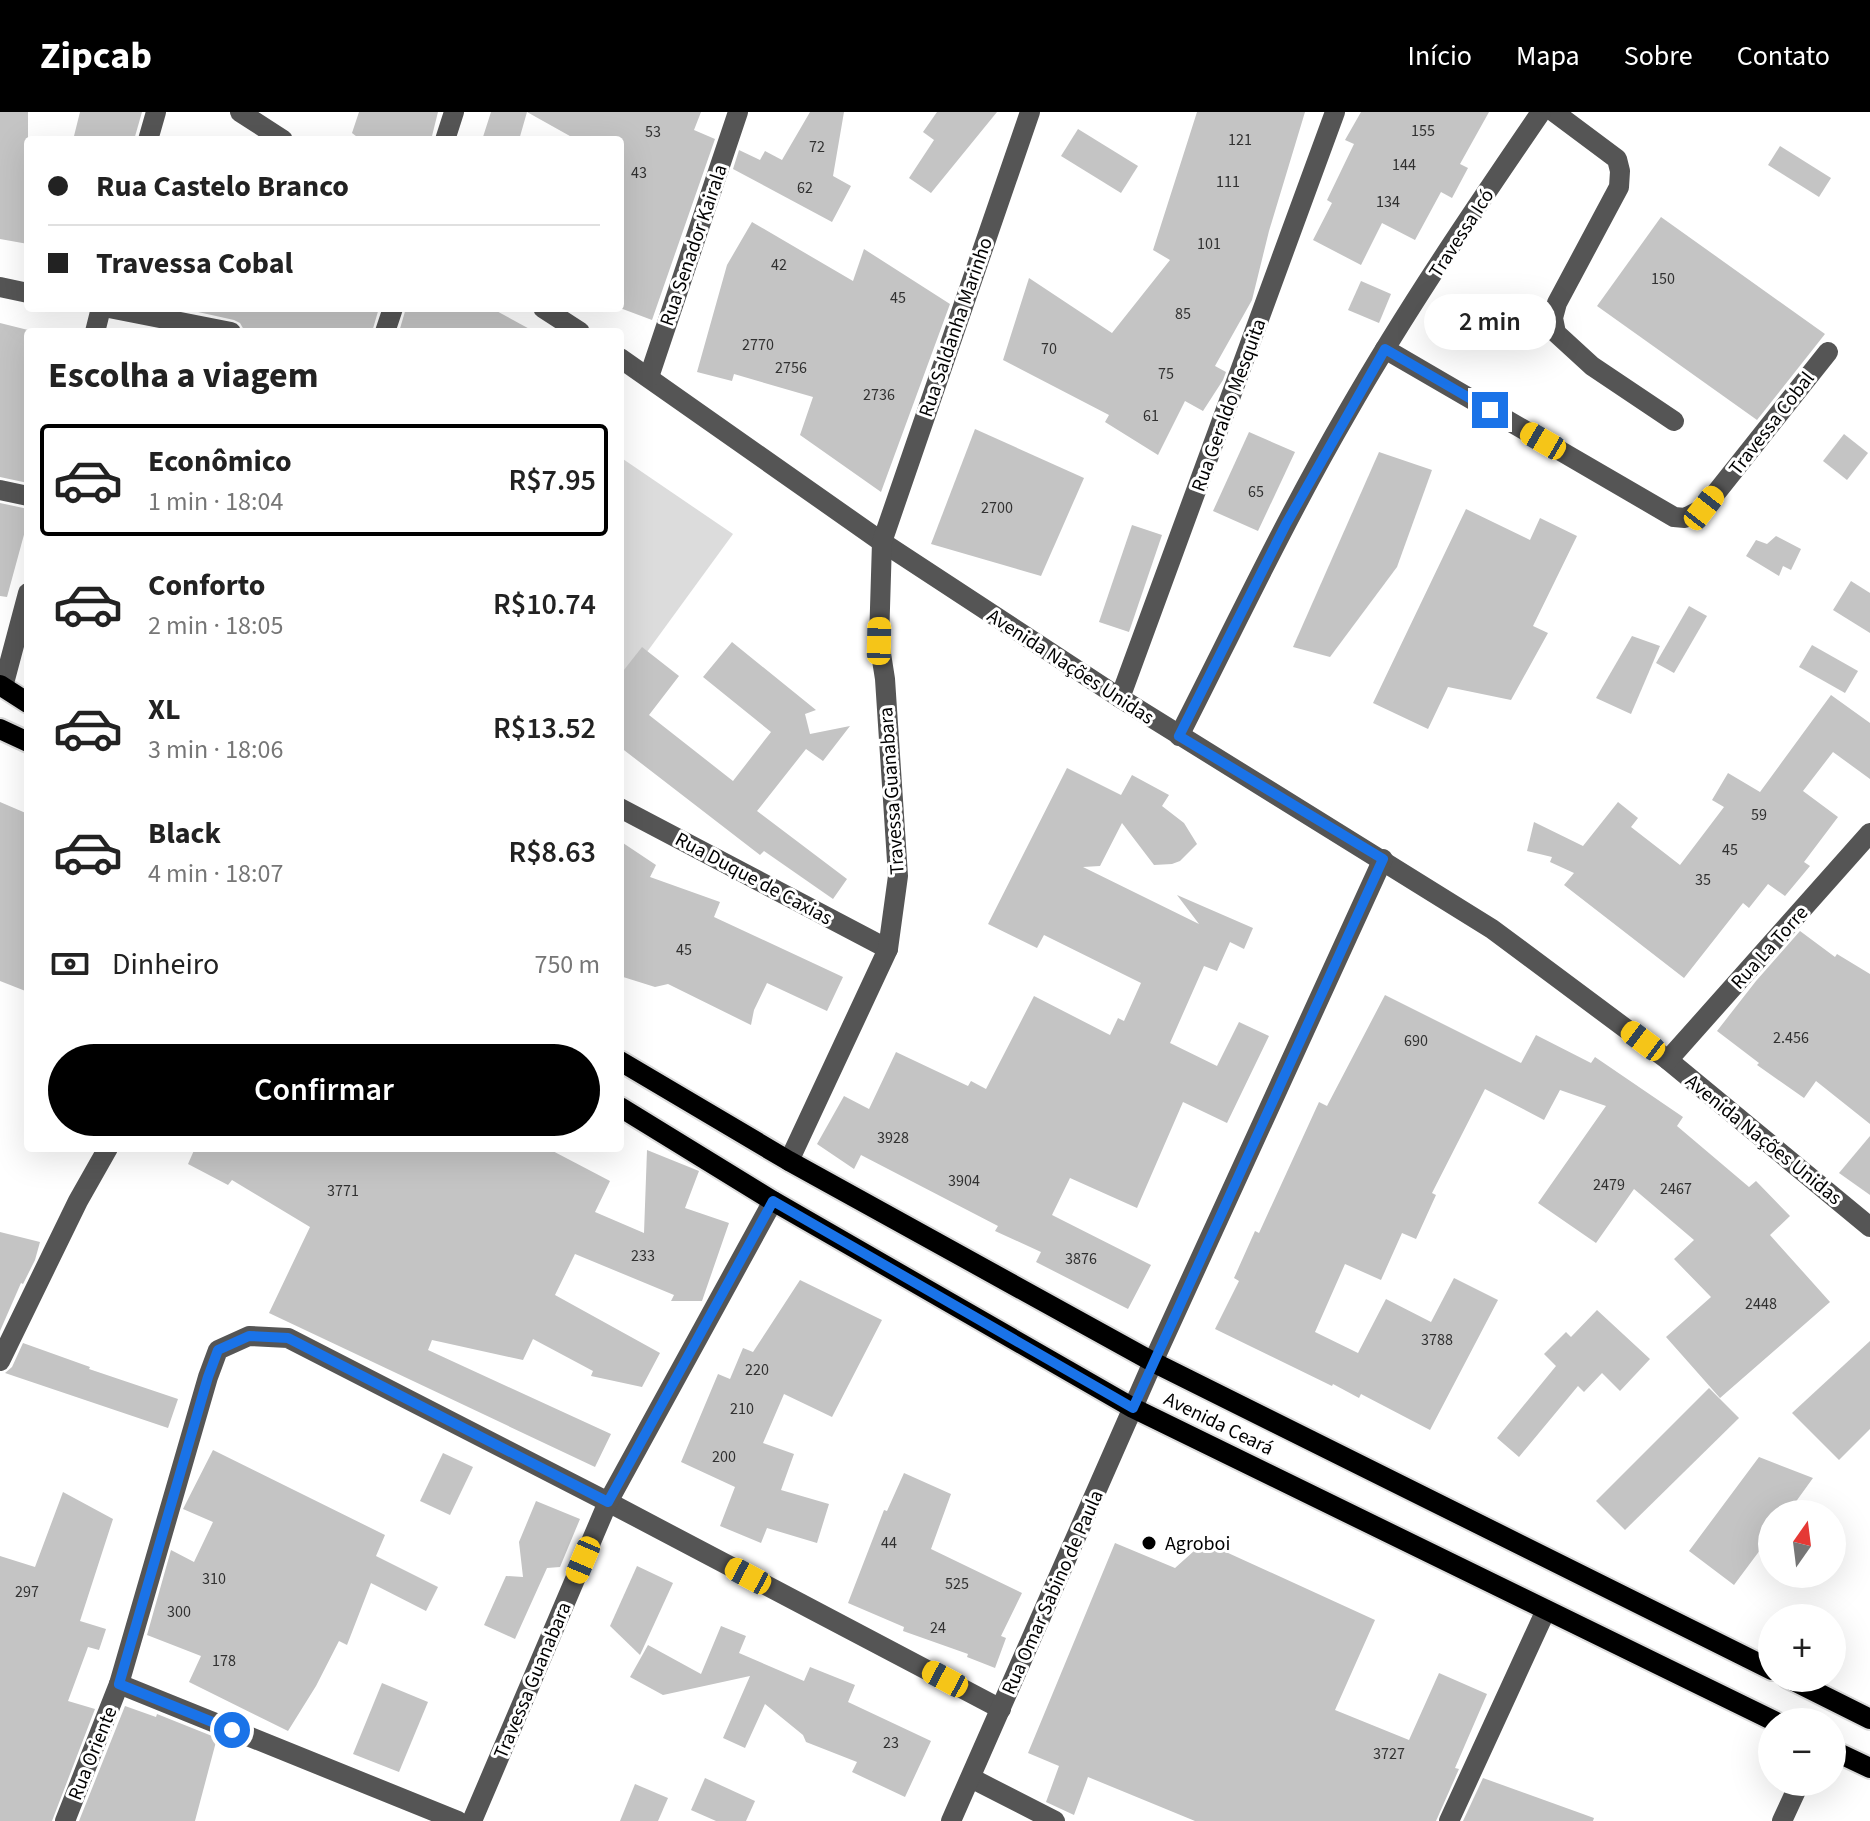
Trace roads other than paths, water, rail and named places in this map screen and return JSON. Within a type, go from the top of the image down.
[{"type":"main road","points":[[1,686],[24,700]]},
{"type":"main road","points":[[0,729],[24,740]]},
{"type":"main road","name":"Avenida Ceará","points":[[624,1063],[789,1161],[1153,1362],[1758,1663]]},
{"type":"main road","name":"Avenida Ceará","points":[[624,1109],[773,1201],[1133,1408],[1758,1713]]},
{"type":"main road","points":[[1816,1692],[1870,1719]]},
{"type":"main road","points":[[1846,1757],[1870,1768]]},
{"type":"street","points":[[149,136],[156,112]]},
{"type":"street","points":[[240,112],[277,136]]},
{"type":"street","points":[[446,136],[454,112]]},
{"type":"street","name":"Rua Senador Kairala","points":[[649,377],[738,112]]},
{"type":"street","name":"Rua Saldanha Marinho","points":[[882,542],[1030,112]]},
{"type":"street","name":"Rua Geraldo Mesquita","points":[[1120,698],[1335,112]]},
{"type":"street","name":"Travessa Icó","points":[[1179,736],[1286,524],[1385,349],[1541,112]]},
{"type":"street","points":[[1554,112],[1617,159],[1620,171],[1619,187],[1557,303],[1553,318],[1556,333],[1592,366],[1674,421]]},
{"type":"street","points":[[0,287],[24,292]]},
{"type":"street","points":[[129,312],[211,328]]},
{"type":"street","points":[[549,312],[574,328]]},
{"type":"street","name":"Travessa Cobal","points":[[1385,349],[1674,517],[1685,518],[1704,508],[1828,352]]},
{"type":"street","name":"Avenida Nações Unidas","points":[[624,361],[882,542],[1120,698],[1492,929],[1668,1060],[1870,1227]]},
{"type":"street","points":[[0,490],[24,495]]},
{"type":"street","name":"Travessa Guanabara","points":[[789,1161],[888,949],[898,876],[885,679],[879,641],[882,542]]},
{"type":"street","points":[[1,686],[24,607]]},
{"type":"street","name":"Rua Duque de Caxias","points":[[624,810],[888,949]]},
{"type":"street","name":"Rua La Torre","points":[[1668,1060],[1870,833]]},
{"type":"street","name":"Rua Omar Sabino de Paula","points":[[951,1821],[1153,1362],[1383,859]]},
{"type":"street","points":[[0,1361],[78,1201],[106,1152]]},
{"type":"street","name":"Travessa Guanabara","points":[[472,1821],[608,1502],[773,1201]]},
{"type":"street","name":"Rua Oriente","points":[[65,1821],[119,1684],[218,1350],[249,1336],[288,1338],[608,1502]]},
{"type":"street","points":[[608,1502],[1001,1709]]},
{"type":"street","points":[[1449,1821],[1546,1610]]},
{"type":"street","points":[[119,1684],[458,1821]]},
{"type":"street","points":[[971,1778],[1055,1821]]},
{"type":"street","points":[[1782,1821],[1794,1796]]},
{"type":"place","name":"Agroboi","points":[[1149,1543]]}]
